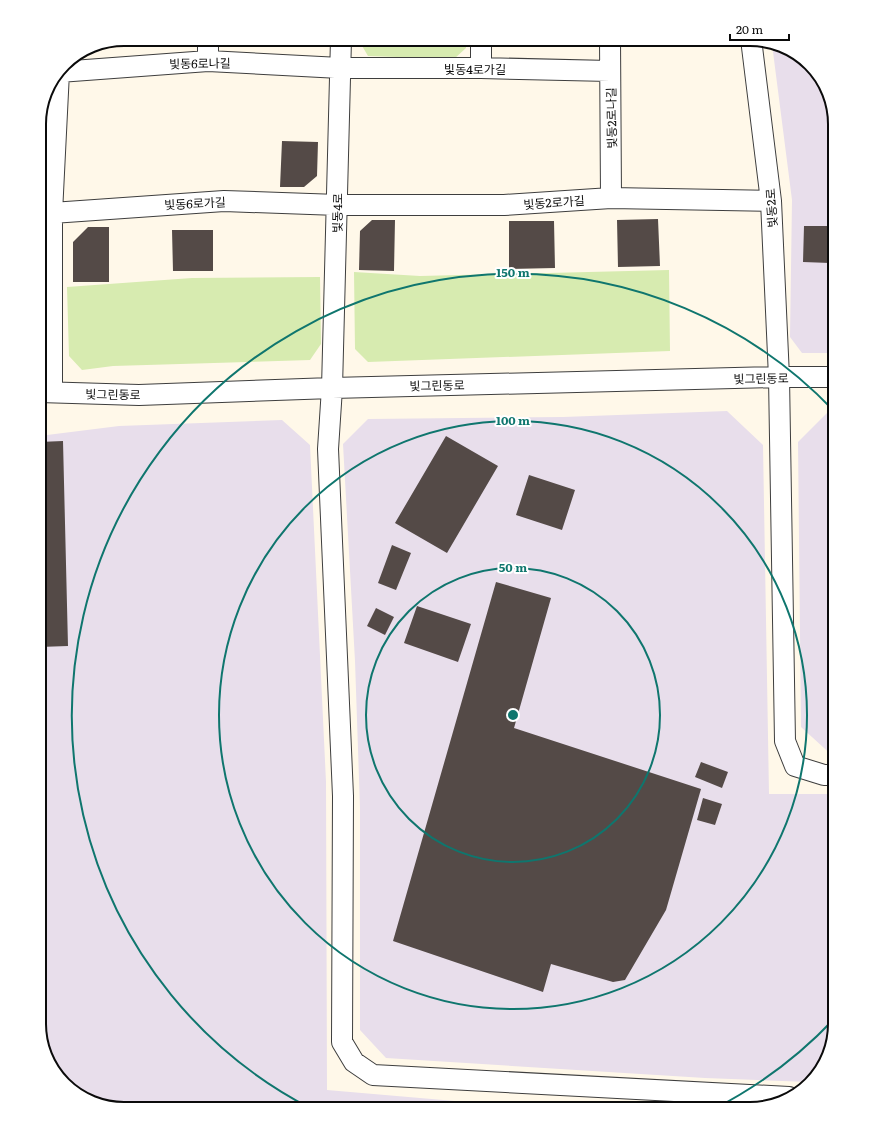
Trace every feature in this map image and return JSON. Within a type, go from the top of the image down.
[{"type":"street","points":[[208,46],[208,60]]},
{"type":"street","name":"빛동4로","points":[[341,46],[338,205],[332,388],[328,449],[343,796],[342,1042],[354,1062],[373,1075],[779,1096]]},
{"type":"street","points":[[481,46],[481,68]]},
{"type":"street","name":"빛동2로나길","points":[[610,46],[611,198]]},
{"type":"street","name":"빛동2로","points":[[752,46],[771,201],[778,377],[785,741],[794,766],[828,775]]},
{"type":"street","name":"빛동6로나길","points":[[67,71],[208,60],[340,68]]},
{"type":"street","name":"빛동4로가길","points":[[340,68],[481,68],[610,71]]},
{"type":"street","points":[[46,392],[52,213],[59,82]]},
{"type":"street","name":"빛동2로가길","points":[[338,205],[504,205],[611,198],[771,201]]},
{"type":"street","name":"빛동6로가길","points":[[52,213],[224,201],[338,205]]},
{"type":"street","name":"빛그린동로","points":[[46,392],[139,395],[332,388],[828,377]]},
{"type":"shaded area","points":[[773,50],[789,56],[809,73],[824,99],[827,114],[828,353],[802,353],[790,337],[792,200]]},
{"type":"shaded area","points":[[727,411],[763,445],[769,794],[828,794],[828,1024],[824,1049],[820,1058],[815,1067],[802,1082],[705,1078],[386,1058],[360,1030],[360,808],[355,661],[343,444],[368,419],[563,417]]},
{"type":"shaded area","points":[[828,412],[828,752],[801,727],[798,442]]},
{"type":"shaded area","points":[[282,420],[310,445],[326,782],[327,1090],[467,1102],[119,1102],[99,1098],[81,1089],[65,1075],[54,1058],[50,1049],[46,1024],[46,435],[119,426]]},
{"type":"green space","points":[[362,46],[466,46],[466,48],[454,59],[368,56]]},
{"type":"green space","points":[[669,270],[670,351],[368,362],[355,349],[354,272],[420,276]]},
{"type":"green space","points":[[320,277],[321,344],[310,360],[113,366],[82,370],[69,356],[67,287],[192,278]]},
{"type":"building","points":[[282,141],[318,142],[317,176],[304,187],[280,187]]},
{"type":"building","points":[[658,219],[660,266],[618,267],[617,220]]},
{"type":"building","points":[[372,220],[395,220],[394,271],[359,270],[360,231]]},
{"type":"building","points":[[509,221],[554,221],[555,268],[509,269]]},
{"type":"building","points":[[804,226],[828,226],[828,263],[803,262]]},
{"type":"building","points":[[88,227],[109,227],[109,282],[73,282],[73,242]]},
{"type":"building","points":[[172,230],[213,230],[213,271],[173,271]]},
{"type":"building","points":[[446,436],[498,466],[447,553],[395,523]]},
{"type":"building","points":[[63,441],[68,646],[46,647],[46,442]]},
{"type":"building","points":[[529,475],[575,490],[562,530],[516,515]]},
{"type":"building","points":[[392,545],[411,553],[396,590],[378,583]]},
{"type":"building","points":[[496,582],[551,598],[514,728],[701,789],[666,910],[625,980],[613,982],[551,964],[543,992],[393,941]]},
{"type":"building","points":[[417,606],[471,624],[458,662],[404,643]]},
{"type":"building","points":[[376,608],[394,617],[385,635],[367,626]]},
{"type":"building","points":[[701,762],[728,772],[722,788],[695,777]]},
{"type":"building","points":[[703,798],[722,804],[715,825],[697,820]]}]
